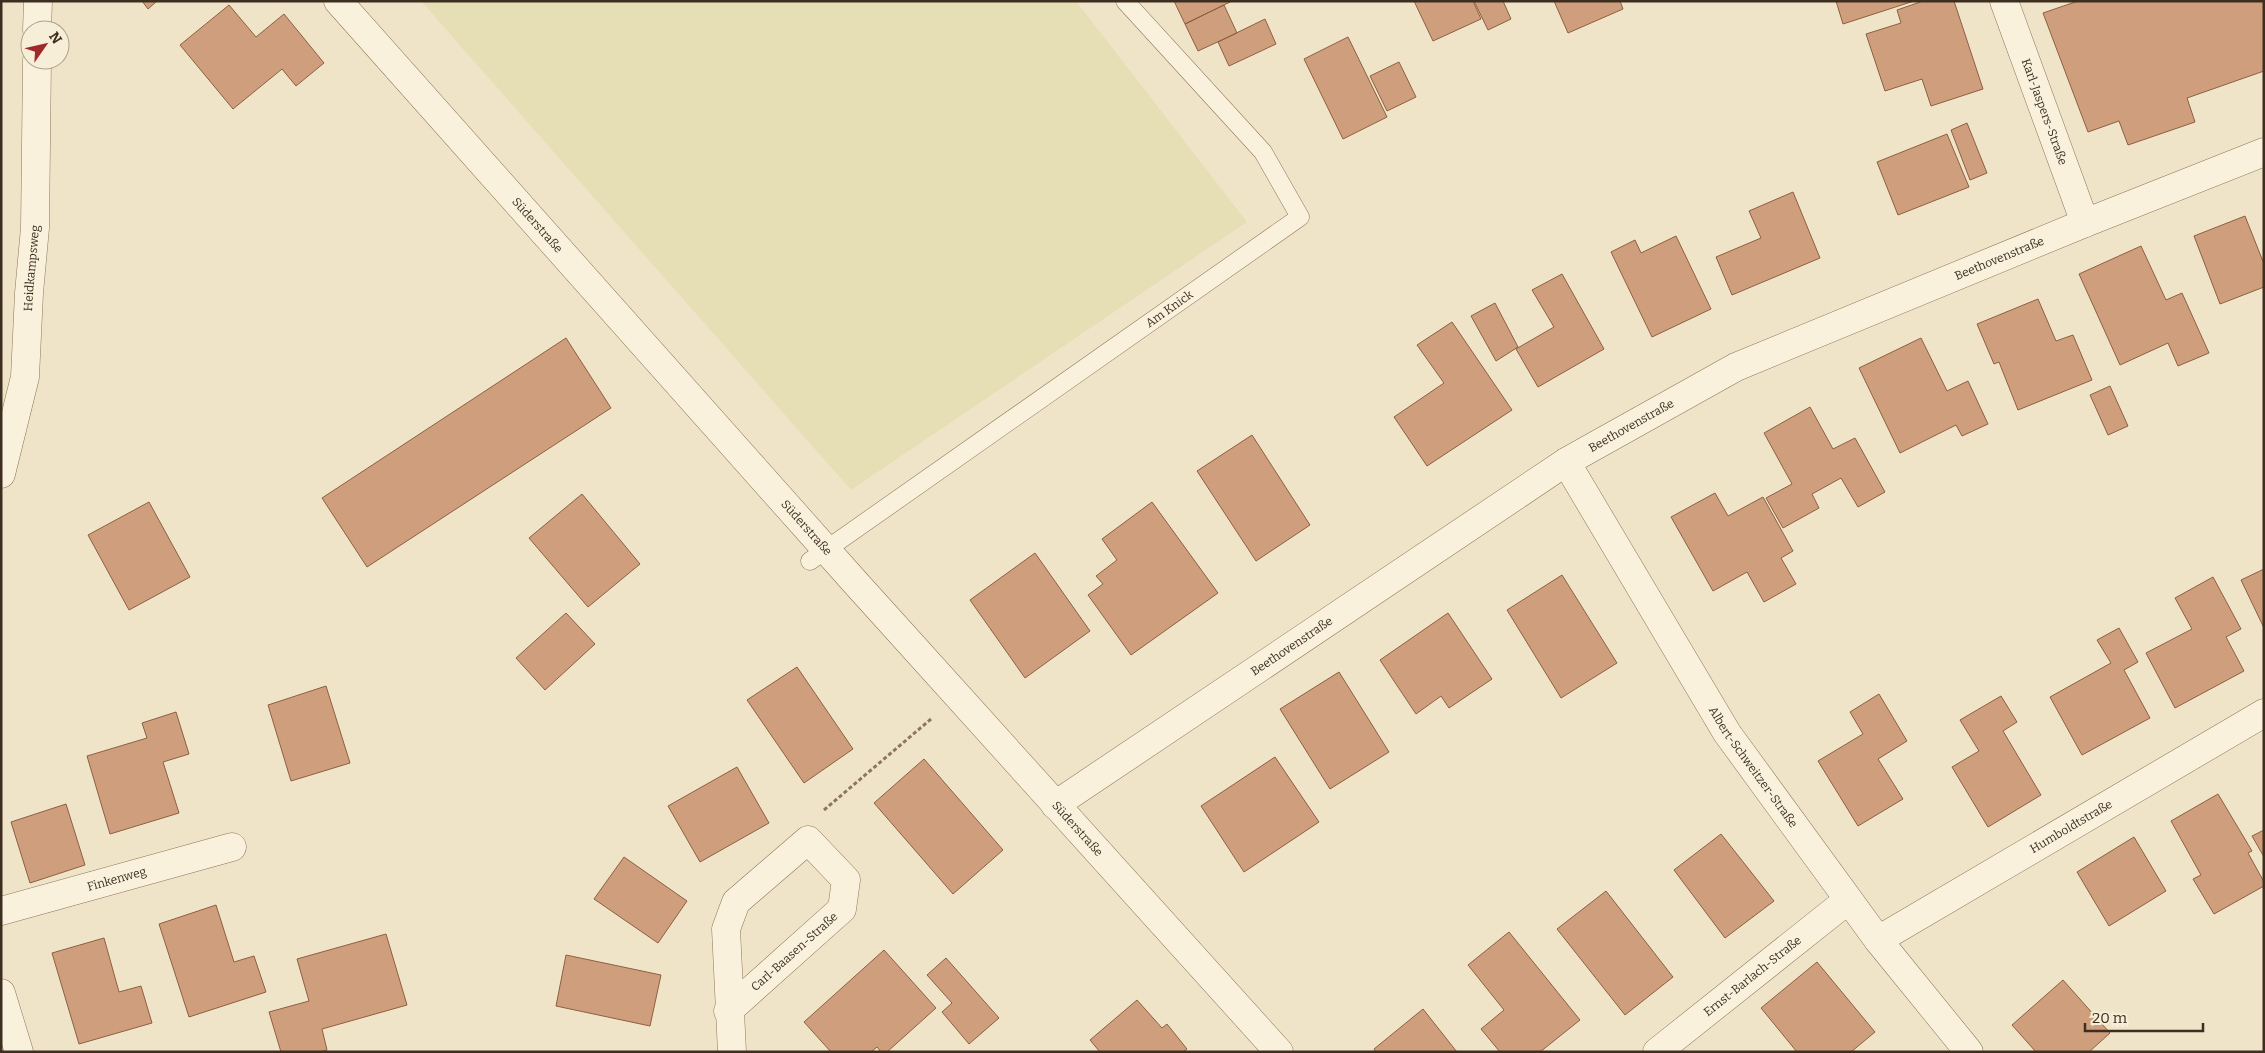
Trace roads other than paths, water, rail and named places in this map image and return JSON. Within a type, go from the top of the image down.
[{"type":"street","points":[[38,1],[38,20]]},
{"type":"street","name":"Süderstraße","points":[[338,1],[818,555],[1055,805],[1278,1052]]},
{"type":"street","name":"Karl-Jaspers-Straße","points":[[2004,1],[2085,223]]},
{"type":"street","name":"Heidkampsweg","points":[[1,474],[25,377],[29,293],[35,228],[37,70]]},
{"type":"street","name":"Beethovenstraße","points":[[1055,805],[1566,462],[1736,367],[2085,223],[2264,152]]},
{"type":"street","name":"Albert-Schweitzer-Straße","points":[[1566,462],[1727,733],[1878,940],[1969,1052]]},
{"type":"street","name":"Humboldtstraße","points":[[1878,940],[2264,713]]},
{"type":"street","name":"Carl-Baasen-Straße","points":[[808,840],[846,880],[842,909],[728,1011],[726,929],[736,902],[808,840]]},
{"type":"street","name":"Finkenweg","points":[[1,911],[232,847]]},
{"type":"street","name":"Ernst-Barlach-Straße","points":[[1657,1052],[1848,900]]},
{"type":"street","points":[[1,993],[19,1052]]},
{"type":"street","points":[[728,1011],[732,1052]]},
{"type":"lane","name":"Am Knick","points":[[818,555],[1300,217],[1263,152],[1125,1]]}]
